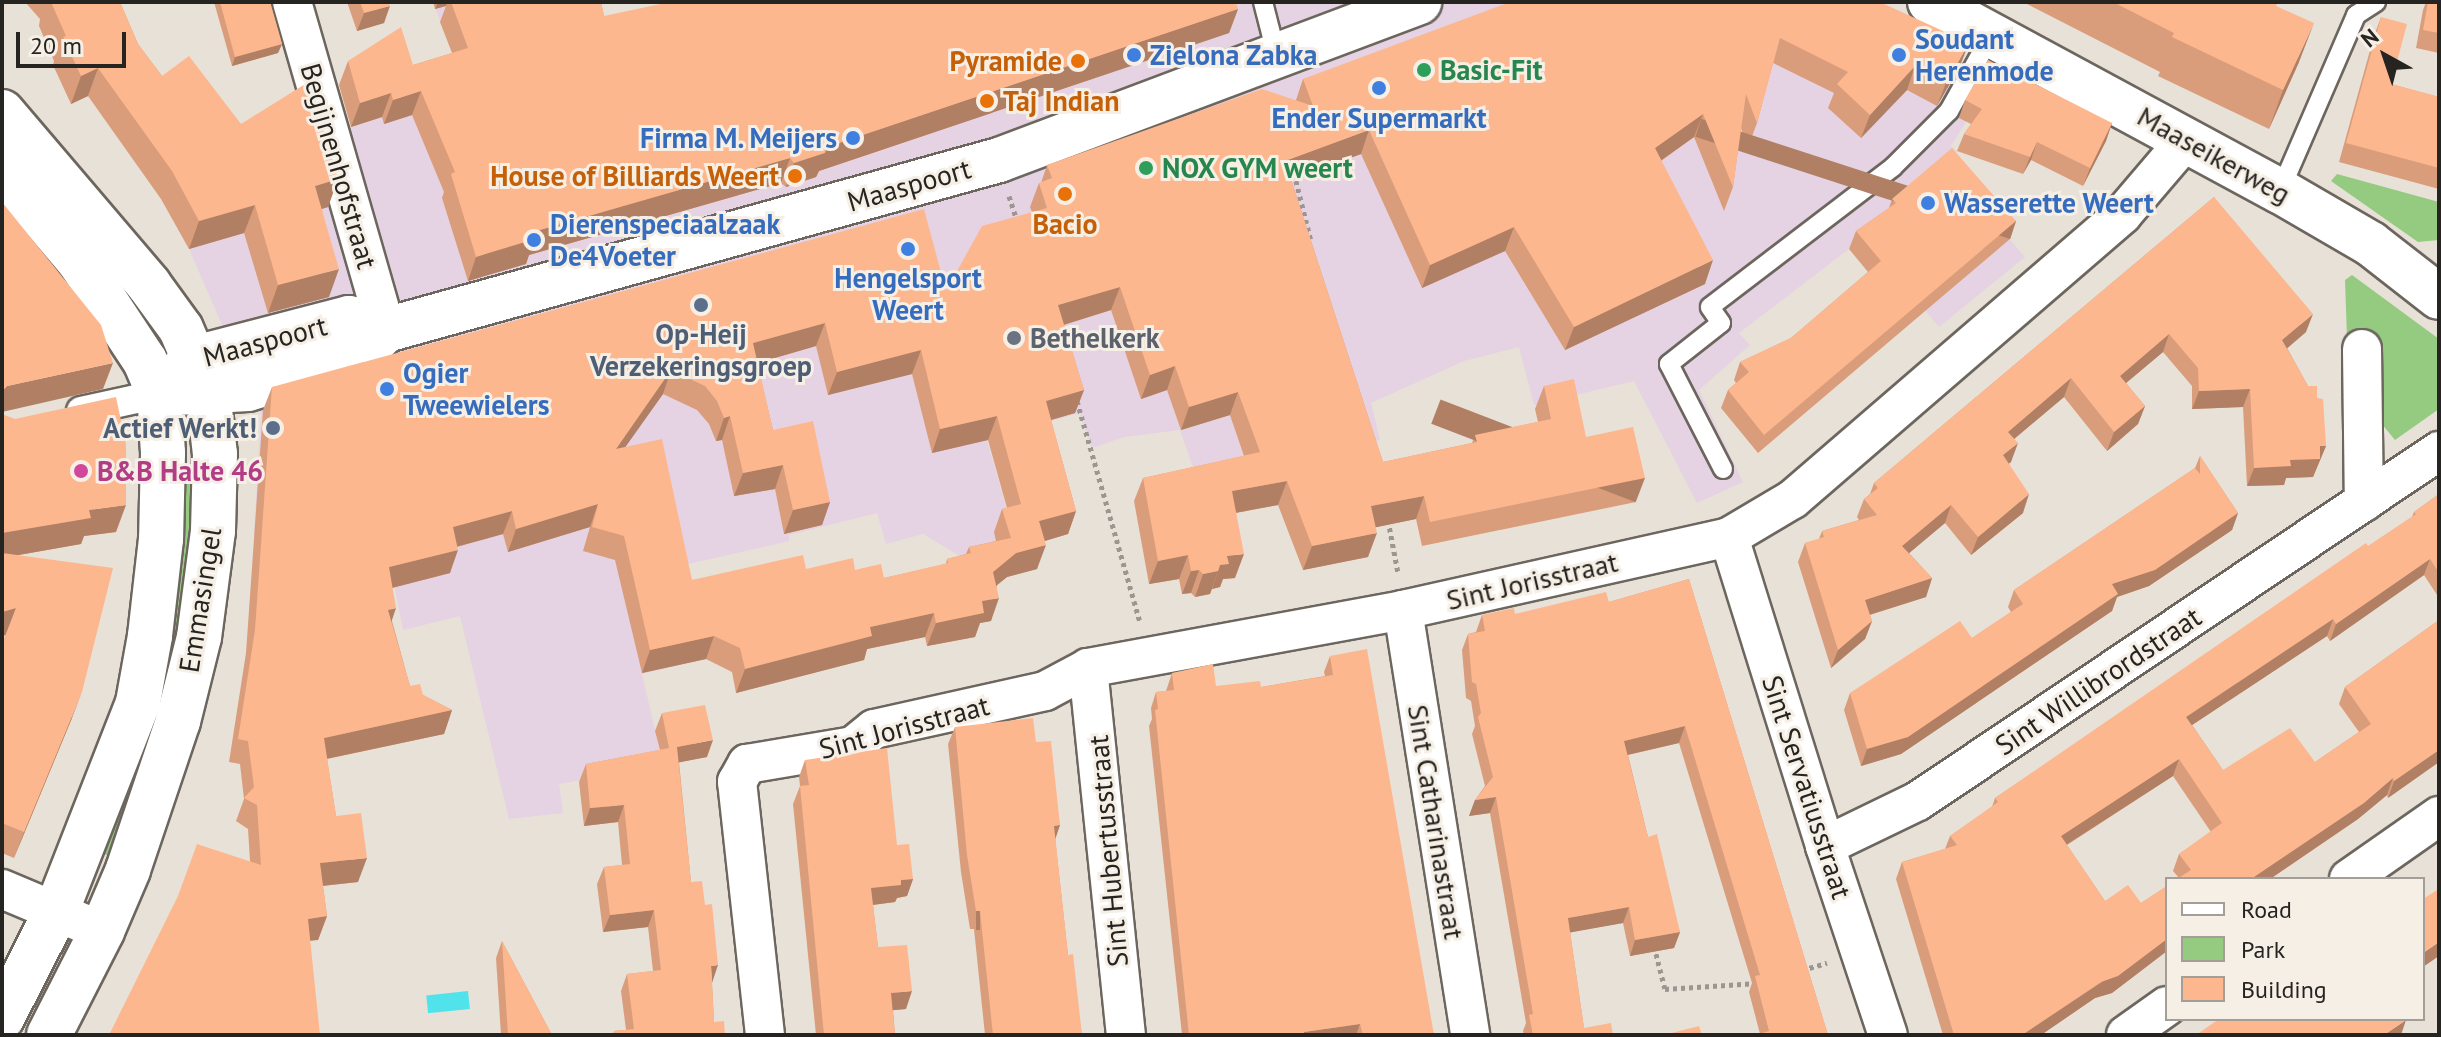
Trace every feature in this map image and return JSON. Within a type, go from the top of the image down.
[{"type":"street","name":"Begijnenhofstraat","points":[[292,2],[386,330]]},
{"type":"street","name":"Maaspoort","points":[[159,394],[202,375],[248,389],[360,355],[386,330],[999,160],[1276,53],[1419,2]]},
{"type":"street","name":"Maaseikerweg","points":[[1930,2],[1977,21],[2280,191],[2432,281]]},
{"type":"street","name":"Emmasingel","points":[[2,112],[166,306],[202,375],[215,454],[213,531],[199,637],[178,721],[146,820],[102,931],[49,1035]]},
{"type":"street","name":"Sint Jorisstraat","points":[[765,1035],[737,782],[747,764],[853,746],[874,729],[1045,691],[1088,668],[1149,654],[1403,610],[1729,537],[1793,499],[2122,215],[2187,139]]},
{"type":"street","name":"Emmasingel","points":[[2,170],[79,261],[145,361],[159,394],[163,453],[161,539],[150,636],[138,703],[57,910],[2,1018]]},
{"type":"street","points":[[2362,349],[2364,502]]},
{"type":"street","points":[[59,416],[159,394]]},
{"type":"street","name":"Sint Willibrordstraat","points":[[1825,846],[1918,801],[2439,451]]},
{"type":"street","name":"Sint Servatiusstraat","points":[[1729,537],[1825,846],[1888,1035]]},
{"type":"street","name":"Sint Catharinastraat","points":[[1403,610],[1470,1035]]},
{"type":"street","name":"Sint Hubertusstraat","points":[[1088,668],[1126,1035]]},
{"type":"street","points":[[2352,877],[2439,816]]},
{"type":"street","points":[[2,889],[102,931]]},
{"type":"street","points":[[2126,1035],[2165,1007]]},
{"type":"lane","points":[[1263,2],[1276,53]]},
{"type":"lane","points":[[2280,191],[2356,15],[2376,2]]},
{"type":"lane","points":[[1723,469],[1669,364],[1721,323],[1710,307],[1893,167],[1949,111],[1977,21]]},
{"type":"path","points":[[999,160],[1019,225]]},
{"type":"path","points":[[1293,169],[1312,246]]},
{"type":"path","points":[[1074,390],[1149,654]]},
{"type":"path","points":[[1384,506],[1393,536],[1403,610]]},
{"type":"path","points":[[1651,932],[1665,989],[1746,986],[1760,982]]},
{"type":"path","points":[[1789,974],[1861,954]]},
{"type":"shaded area","points":[[433,2],[561,2],[573,43],[701,2],[1822,2],[1991,82],[1951,146],[1957,151],[1946,166],[2025,257],[1939,327],[1865,238],[1849,249],[1739,333],[1750,345],[1699,390],[1743,482],[1697,503],[1634,381],[1534,405],[1519,347],[1464,361],[1371,403],[1380,440],[1197,479],[1180,430],[1124,437],[1092,448],[1079,413],[987,440],[1012,527],[1002,560],[978,567],[923,534],[886,544],[877,513],[789,535],[789,541],[675,567],[696,661],[642,674],[663,765],[559,784],[563,813],[509,819],[460,616],[403,630],[385,539],[254,534],[261,414],[189,249],[160,196],[410,106],[459,71]]},
{"type":"green space","points":[[2337,174],[2439,202],[2439,240],[2418,242],[2331,181]]},
{"type":"green space","points":[[2352,275],[2439,339],[2439,409],[2395,440],[2377,418],[2376,339],[2347,338],[2345,280]]},
{"type":"green space","points":[[171,464],[201,464],[194,600],[118,860],[93,849]]},
{"type":"water","points":[[468,991],[470,1009],[428,1013],[426,995]]},
{"type":"building","points":[[51,2],[120,2],[138,44],[162,76],[189,56],[241,124],[310,81],[338,179],[315,186],[339,269],[278,285],[255,205],[199,221],[172,171],[98,68],[81,76]]},
{"type":"building","points":[[220,2],[270,2],[282,44],[235,57]]},
{"type":"building","points":[[360,2],[389,2],[390,6],[364,13]]},
{"type":"building","points":[[451,2],[601,2],[604,16],[670,2],[1236,2],[1238,9],[827,147],[825,153],[794,163],[790,158],[533,232],[535,239],[476,257],[451,174],[455,172],[421,91],[393,100],[391,93],[360,103],[348,61],[401,27],[413,65],[468,48]]},
{"type":"building","points":[[1510,2],[1880,2],[1969,43],[1946,83],[1915,66],[1870,115],[1837,84],[1848,72],[1780,38],[1757,123],[1746,94],[1733,187],[1703,114],[1655,148],[1713,260],[1574,327],[1514,227],[1430,265],[1369,130],[1285,161],[1383,462],[1477,442],[1475,435],[1551,419],[1544,386],[1574,379],[1586,437],[1633,427],[1645,478],[1430,522],[1424,496],[1371,506],[1377,533],[1312,546],[1287,481],[1232,491],[1244,554],[1227,556],[1229,564],[1220,565],[1218,571],[1203,574],[1199,570],[1191,571],[1188,555],[1158,561],[1143,478],[1260,452],[1238,392],[1189,407],[1175,366],[1150,375],[1120,287],[1058,305],[1084,390],[1046,401],[1076,511],[1039,521],[1046,545],[1016,553],[993,572],[999,598],[982,601],[984,613],[936,623],[934,613],[870,627],[872,636],[745,669],[740,648],[714,636],[650,650],[624,536],[592,527],[598,504],[516,529],[512,511],[453,527],[458,550],[389,567],[396,608],[388,610],[410,686],[420,684],[423,695],[452,710],[324,738],[336,816],[361,813],[367,858],[320,863],[327,916],[308,919],[320,1035],[109,1035],[178,896],[197,844],[261,865],[257,805],[244,798],[254,787],[248,741],[238,739],[255,630],[272,387],[924,209],[946,291],[982,226],[1047,208],[1039,183],[1052,178],[1047,165],[1262,89],[1313,106],[1303,79]],"holes":[[[825,323],[837,372],[921,350],[940,429],[997,416],[1021,504],[1002,509],[1011,538],[969,547],[971,553],[947,559],[948,563],[884,578],[881,564],[855,570],[853,558],[806,569],[803,555],[692,580],[662,439],[616,449],[671,370],[705,386],[717,401],[724,418],[730,416],[743,473],[783,465],[793,510],[830,502],[813,421],[773,430],[753,343]]]},
{"type":"building","points":[[2113,2],[2277,2],[2276,6],[2314,23],[2283,90],[2172,37],[2174,33]]},
{"type":"building","points":[[2428,2],[2439,2],[2439,33],[2423,30]]},
{"type":"building","points":[[2381,17],[2407,24],[2391,84],[2439,97],[2439,168],[2346,143]]},
{"type":"building","points":[[1988,60],[2112,123],[2090,168],[2037,142],[2030,157],[1964,134],[1982,109],[1965,100]]},
{"type":"building","points":[[1952,148],[2016,221],[1764,435],[1728,390],[1749,372],[1740,362],[1791,338],[1881,261],[1856,231],[1896,203],[1892,199]]},
{"type":"building","points":[[2214,197],[2313,314],[2282,340],[2308,386],[2317,386],[2317,398],[2323,399],[2326,446],[2320,446],[2320,459],[2290,460],[2291,466],[2254,468],[2250,389],[2199,391],[2198,368],[2169,334],[2120,376],[2145,406],[2114,432],[2071,378],[2008,432],[2018,443],[2003,455],[2029,494],[1978,537],[1951,505],[1902,546],[1932,578],[1865,600],[1872,621],[1838,650],[1805,543],[1824,537],[1822,531],[1877,515],[1864,499],[1878,488],[1874,483]]},
{"type":"building","points":[[2,202],[101,325],[113,363],[7,386],[2,391]]},
{"type":"building","points":[[116,397],[126,444],[126,505],[89,510],[91,518],[2,533],[2,414],[15,419]]},
{"type":"building","points":[[2200,456],[2238,513],[2155,570],[2112,584],[2118,594],[1908,737],[1867,749],[1850,693],[1960,621],[1972,638],[2023,604],[2014,590],[2195,468],[2200,474]]},
{"type":"building","points":[[2439,494],[2439,573],[2430,559],[2336,624],[2333,619],[2186,717],[2223,770],[2290,728],[2315,762],[2371,724],[2345,687],[2439,620],[2439,750],[2394,781],[2393,778],[2364,803],[2254,877],[2180,877],[2191,870],[2179,854],[2222,823],[2179,759],[2061,836],[2105,901],[2128,885],[2141,903],[2165,887],[2165,941],[2118,976],[2101,982],[2022,1035],[1954,1035],[1902,862],[1957,845],[1950,836],[1998,802],[1995,798],[2366,543],[2368,546],[2416,514],[2414,512]]},
{"type":"building","points":[[2,553],[113,568],[82,692],[24,832],[2,823],[2,644],[16,608],[2,612]]},
{"type":"building","points":[[1689,579],[1828,1035],[1755,1035],[1769,1031],[1755,976],[1760,975],[1685,726],[1624,741],[1648,837],[1657,834],[1680,932],[1635,940],[1629,907],[1568,918],[1584,1028],[1611,1023],[1613,1035],[1533,1035],[1529,1015],[1533,1014],[1496,797],[1475,800],[1493,777],[1478,717],[1481,713],[1476,684],[1472,682],[1468,634],[1485,631],[1482,615],[1514,608],[1515,614],[1606,592],[1609,602]]},
{"type":"building","points":[[1367,649],[1434,1035],[1363,1035],[1360,1024],[1304,1032],[1304,1035],[1189,1035],[1155,710],[1158,709],[1156,692],[1174,690],[1172,673],[1213,664],[1216,686],[1260,681],[1261,687],[1333,675],[1330,656]]},
{"type":"building","points":[[705,705],[713,740],[677,747],[691,882],[702,881],[705,905],[712,904],[718,965],[711,966],[714,1022],[724,1021],[725,1035],[614,1035],[614,1031],[634,1029],[627,974],[661,970],[654,910],[610,915],[604,867],[630,864],[624,805],[590,808],[586,764],[669,748],[662,713]]},
{"type":"building","points":[[1033,718],[1036,742],[1051,741],[1060,825],[1054,826],[1068,955],[1073,954],[1082,1035],[993,1035],[980,911],[976,911],[967,855],[955,727]]},
{"type":"building","points":[[887,748],[897,845],[909,844],[913,879],[901,880],[901,885],[871,888],[878,947],[907,945],[912,991],[891,993],[895,1035],[824,1035],[800,786],[809,785],[805,760]]},
{"type":"building","points":[[2437,890],[2439,893],[2439,942],[2425,952],[2425,898]]},
{"type":"building","points":[[502,941],[552,1035],[508,1035]]},
{"type":"building","points":[[2216,1021],[2405,1021],[2384,1035],[2196,1035]]},
{"type":"building","points":[[1699,1026],[1702,1035],[1664,1035]]},
{"type":"place","name":"Zielona Zabka","points":[[1134,55]]},
{"type":"place","name":"Soudant Herenmode","points":[[1899,55]]},
{"type":"place","name":"Pyramide","points":[[1078,61]]},
{"type":"place","name":"Basic-Fit","points":[[1424,70]]},
{"type":"place","name":"Ender Supermarkt","points":[[1379,88]]},
{"type":"place","name":"Taj Indian","points":[[987,101]]},
{"type":"place","name":"Firma M. Meijers","points":[[853,138]]},
{"type":"place","name":"NOX GYM weert","points":[[1146,168]]},
{"type":"place","name":"House of Billiards Weert","points":[[795,176]]},
{"type":"place","name":"Bacio","points":[[1065,194]]},
{"type":"place","name":"Wasserette Weert","points":[[1928,203]]},
{"type":"place","name":"Dierenspeciaalzaak De4Voeter","points":[[534,240]]},
{"type":"place","name":"Hengelsport Weert","points":[[908,249]]},
{"type":"place","name":"Op-Heij Verzekeringsgroep","points":[[701,305]]},
{"type":"place","name":"Bethelkerk","points":[[1014,338]]},
{"type":"place","name":"Ogier Tweewielers","points":[[387,389]]},
{"type":"place","name":"Actief Werkt!","points":[[273,428]]},
{"type":"place","name":"B&B Halte 46","points":[[81,471]]}]
